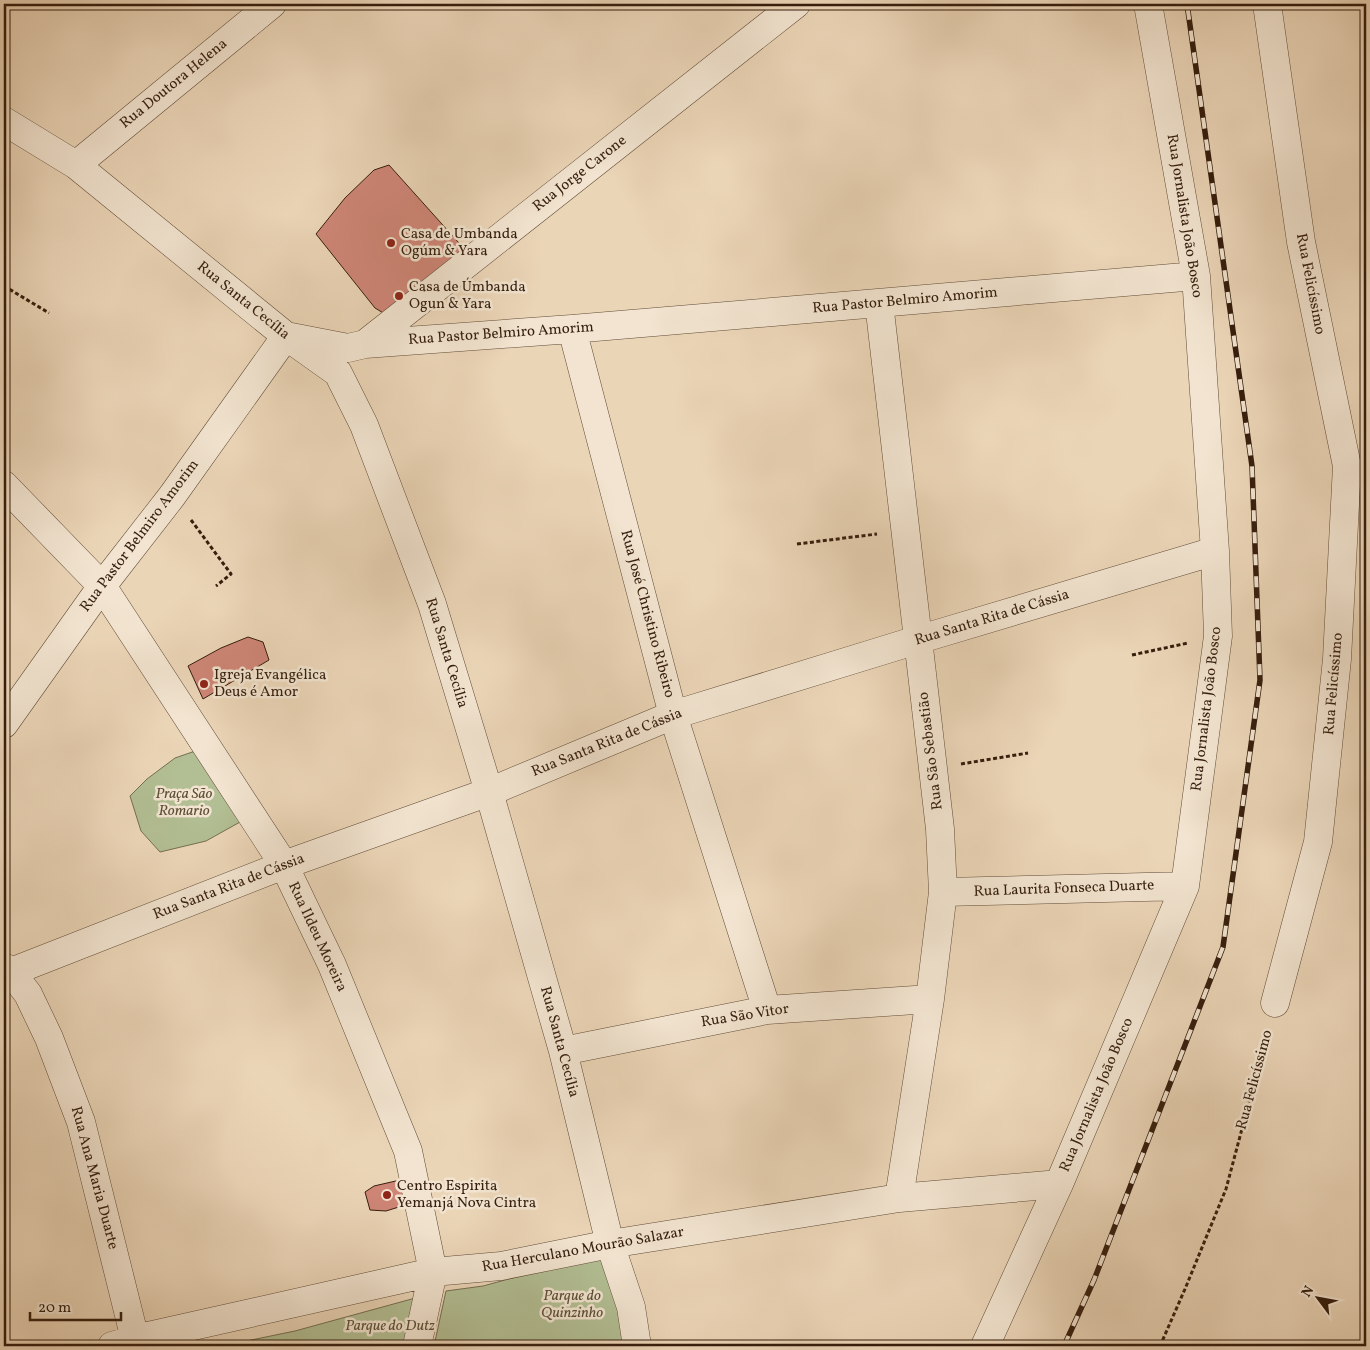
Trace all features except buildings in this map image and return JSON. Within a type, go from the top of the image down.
[{"type":"street","name":"Rua Doutora Helena","points":[[76,165],[272,4]]},
{"type":"street","name":"Rua Jorge Carone","points":[[365,344],[796,4]]},
{"type":"street","name":"Rua Jornalista João Bosco","points":[[985,1346],[1059,1184],[1184,886],[1218,636],[1215,551],[1196,276],[1148,4]]},
{"type":"street","name":"Rua Felicíssimo","points":[[1267,4],[1301,242],[1347,466],[1355,514],[1337,659],[1318,842],[1275,1004]]},
{"type":"street","name":"Rua Santa Cecília","points":[[5,125],[76,165],[286,336],[338,373],[364,425],[432,604],[489,792],[563,1051],[610,1244],[631,1307],[637,1346]]},
{"type":"street","name":"Rua Pastor Belmiro Amorim","points":[[4,724],[102,586],[172,496],[286,336],[348,348],[365,344],[572,329],[1196,276]]},
{"type":"street","name":"Rua São Sebastião","points":[[879,303],[940,829],[943,892],[930,999],[899,1198]]},
{"type":"street","name":"Rua José Christino Ribeiro","points":[[572,329],[673,715],[767,1010]]},
{"type":"street","name":"Rua Ildeu Moreira","points":[[4,485],[102,586],[284,865],[332,965],[408,1151],[433,1272],[416,1346]]},
{"type":"street","name":"Rua Santa Rita de Cássia","points":[[8,970],[284,865],[489,792],[673,715],[1215,551]]},
{"type":"street","name":"Rua Laurita Fonseca Duarte","points":[[943,892],[1184,886]]},
{"type":"street","name":"Rua Ana Maria Duarte","points":[[8,970],[28,994],[37,1012],[82,1122],[127,1344]]},
{"type":"street","name":"Rua São Vitor","points":[[563,1051],[767,1010],[930,999]]},
{"type":"street","name":"Rua Herculano Mourão Salazar","points":[[127,1344],[433,1272],[501,1266],[610,1244],[899,1198],[1059,1184]]},
{"type":"path","points":[[4,286],[49,313]]},
{"type":"path","points":[[172,496],[231,574],[216,586]]},
{"type":"path","points":[[796,544],[904,530]]},
{"type":"path","points":[[1132,655],[1218,636]]},
{"type":"path","points":[[933,768],[1028,753]]},
{"type":"path","name":"Rua Felicíssimo","points":[[1160,1346],[1226,1189],[1275,1004]]},
{"type":"green space","name":"Praça São Romario","points":[[201,749],[240,822],[206,841],[160,852],[141,831],[130,796],[147,779],[175,758]]},
{"type":"green space","name":"Parque do Quinzinho","points":[[604,1253],[626,1346],[434,1346],[446,1291],[483,1286]]},
{"type":"green space","name":"Parque do Dutz","points":[[419,1297],[408,1346],[222,1346],[295,1331]]},
{"type":"railway","points":[[1064,1346],[1094,1280],[1223,947],[1260,680],[1252,466],[1187,4]]},
{"type":"place","name":"Casa de Umbanda Ogúm & Yara","points":[[391,243]]},
{"type":"place","name":"Casa de Úmbanda Ogun & Yara","points":[[399,296]]},
{"type":"place","name":"Igreja Evangélica Deus é Amor","points":[[204,684]]},
{"type":"place","name":"Centro Espirita Yemanjá Nova Cintra","points":[[387,1195]]}]
